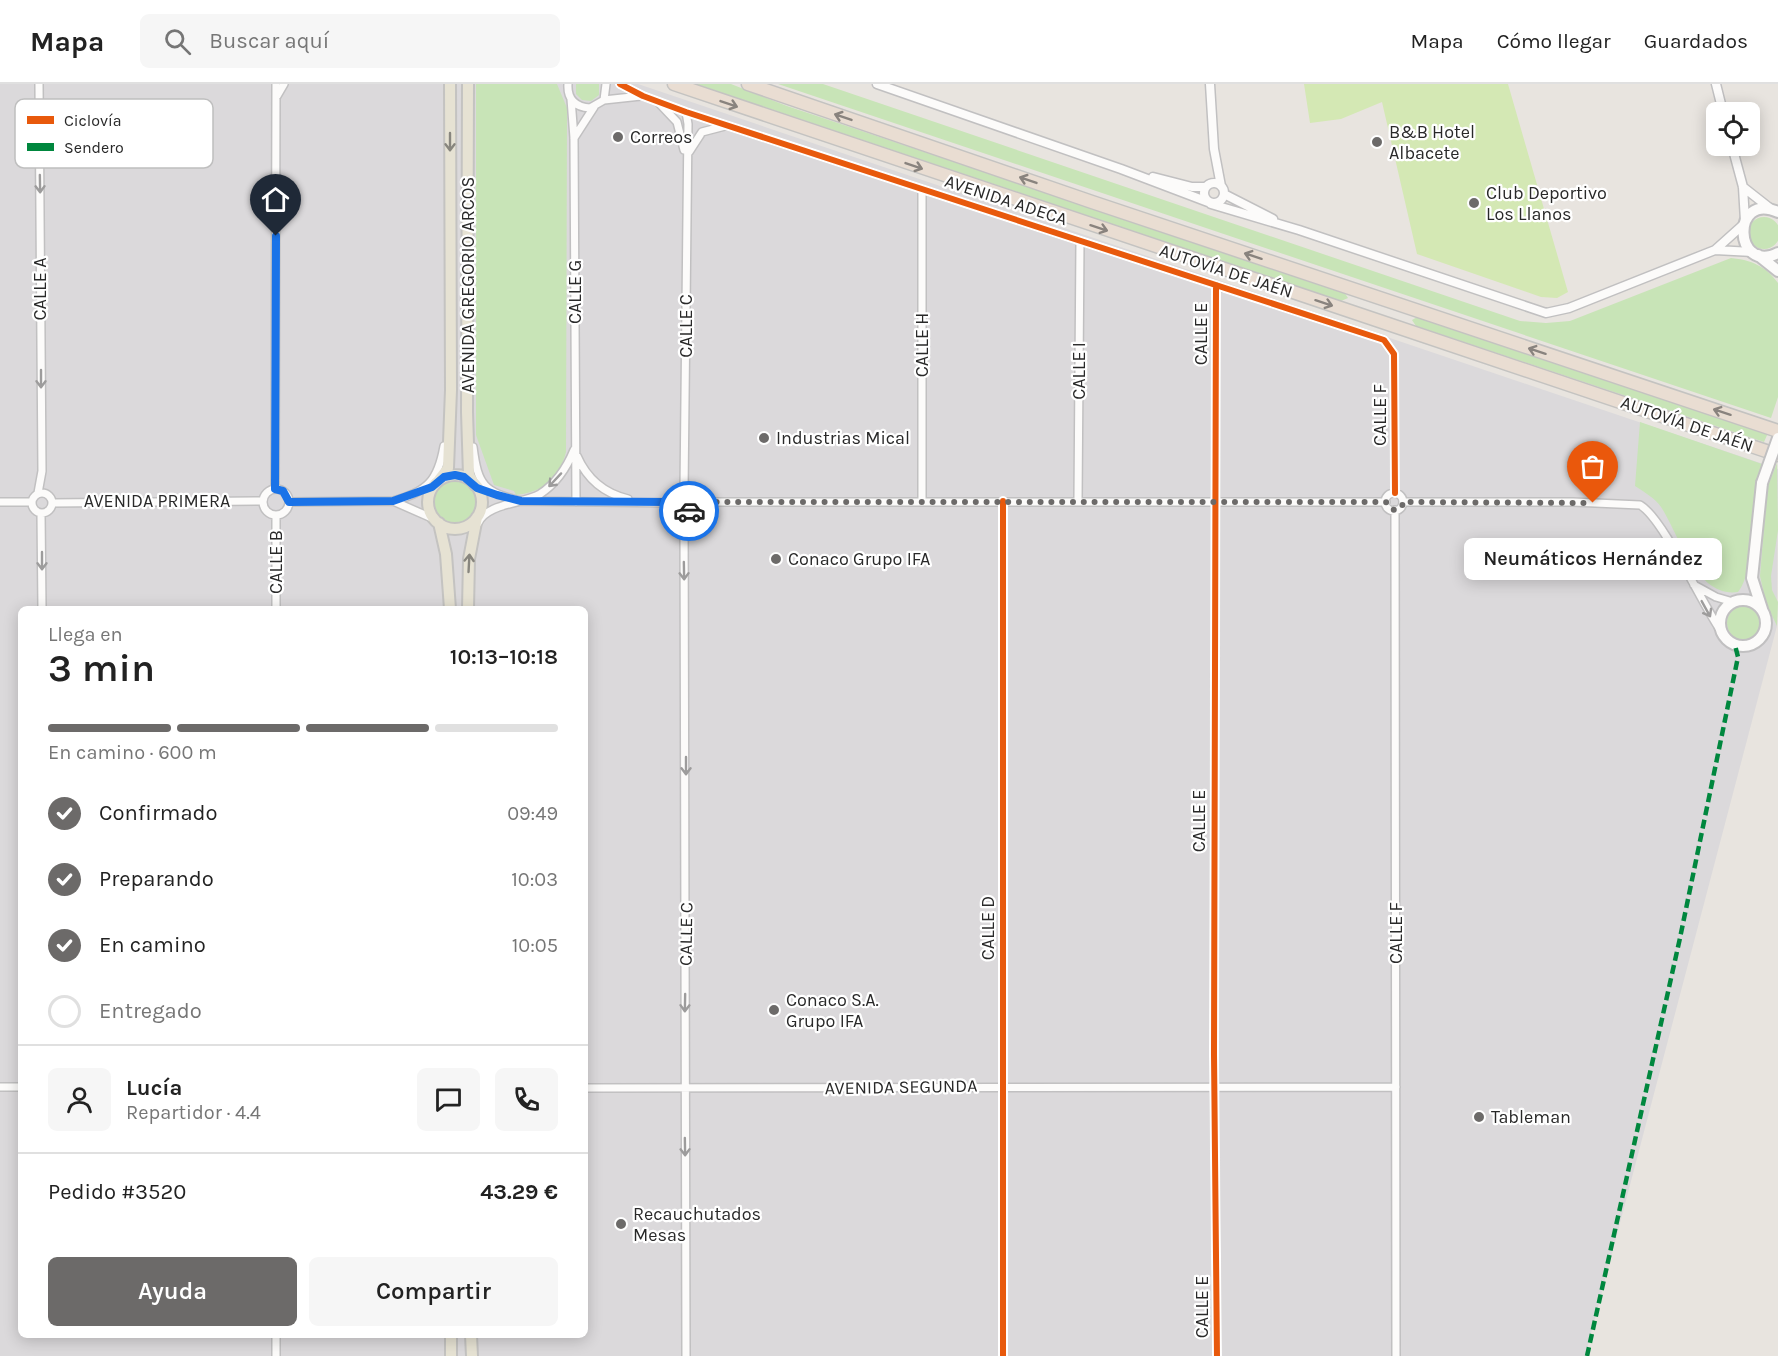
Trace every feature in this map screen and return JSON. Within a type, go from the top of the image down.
[{"type":"highway","name":"AUTOVÍA DE JAÉN","points":[[673,84],[1778,455]]},
{"type":"highway","name":"AUTOVÍA DE JAÉN","points":[[748,84],[1092,202],[1778,430]]},
{"type":"main road","name":"AVENIDA GREGORIO ARCOS","points":[[431,486],[448,468],[451,390],[450,84]]},
{"type":"main road","name":"AVENIDA GREGORIO ARCOS","points":[[468,84],[467,412],[469,475],[476,486]]},
{"type":"main road","points":[[1775,211],[1756,211],[1744,223],[1743,240],[1756,254],[1778,271]]},
{"type":"main road","points":[[1756,254],[1766,256],[1778,253]]},
{"type":"main road","points":[[1752,578],[1766,628],[1755,643],[1735,645],[1721,631],[1720,617],[1746,590],[1752,578],[1762,483],[1778,438]]},
{"type":"main road","points":[[450,606],[445,545],[428,504],[431,486],[455,475],[464,477],[476,486],[482,504],[481,515],[472,536],[468,606]]},
{"type":"main road","points":[[436,521],[448,528],[459,528],[469,525],[481,515]]},
{"type":"main road","points":[[1734,601],[1750,600],[1762,609]]},
{"type":"main road","points":[[451,1338],[451,1355]]},
{"type":"main road","points":[[471,1338],[472,1356]]},
{"type":"street","name":"CALLE A","points":[[39,84],[39,99]]},
{"type":"street","points":[[275,489],[276,84]]},
{"type":"street","points":[[276,99],[284,84]]},
{"type":"street","points":[[574,138],[594,107],[604,100],[606,84]]},
{"type":"street","name":"AVENIDA ADECA","points":[[620,84],[643,96],[686,112],[1384,340]]},
{"type":"street","points":[[878,84],[1129,172],[1210,203],[1299,230],[1546,313],[1569,308],[1715,250],[1744,223],[1743,187],[1735,156]]},
{"type":"street","points":[[1210,84],[1214,149],[1222,190],[1221,201],[1210,203]]},
{"type":"street","points":[[1716,84],[1720,102]]},
{"type":"street","name":"CALLE G","points":[[567,85],[571,99],[574,138],[576,502]]},
{"type":"street","name":"AVENIDA ADECA","points":[[604,100],[643,96]]},
{"type":"street","points":[[571,99],[579,106],[594,107]]},
{"type":"street","name":"CALLE C","points":[[655,99],[672,116],[679,128],[687,161]]},
{"type":"street","points":[[679,128],[683,114],[686,112]]},
{"type":"street","name":"CALLE C","points":[[684,491],[688,124],[686,112]]},
{"type":"street","name":"CALLE C","points":[[687,161],[692,143],[702,132],[710,128],[730,126]]},
{"type":"street","points":[[1210,203],[1204,197],[1214,149]]},
{"type":"street","name":"CALLE A","points":[[38,493],[42,471],[40,168]]},
{"type":"street","points":[[1129,172],[1192,187],[1215,183],[1222,190],[1299,230]]},
{"type":"street","points":[[1743,187],[1775,211]]},
{"type":"street","name":"CALLE H","points":[[922,189],[922,502]]},
{"type":"street","name":"CALLE I","points":[[1078,501],[1080,241]]},
{"type":"street","points":[[1715,250],[1756,254]]},
{"type":"street","name":"CALLE E","points":[[1216,285],[1214,503],[1217,1356]]},
{"type":"street","name":"CALLE F","points":[[1384,340],[1394,354],[1395,493]]},
{"type":"street","points":[[289,502],[393,501],[431,486],[441,465],[451,390]]},
{"type":"street","points":[[467,412],[477,475],[489,491]]},
{"type":"street","points":[[481,515],[540,494],[556,482],[576,449]]},
{"type":"street","name":"CALLE G","points":[[576,449],[587,475],[598,486],[617,497],[642,502]]},
{"type":"street","points":[[476,486],[521,501],[674,502]]},
{"type":"street","points":[[275,489],[283,491],[289,502],[285,511],[276,515],[267,511],[263,501],[266,492],[275,489]]},
{"type":"street","points":[[684,491],[691,494],[695,502],[692,509],[684,512],[677,510],[674,502],[678,493],[684,491]]},
{"type":"street","points":[[38,493],[48,495],[52,503],[49,510],[41,513],[35,511],[31,502],[38,493]]},
{"type":"street","points":[[1395,493],[1401,496],[1402,507],[1395,510],[1389,509],[1386,502],[1389,495],[1395,493]]},
{"type":"street","name":"AVENIDA PRIMERA","points":[[52,503],[263,501]]},
{"type":"street","points":[[393,501],[436,521]]},
{"type":"street","name":"CALLE D","points":[[1003,501],[1004,1356]]},
{"type":"street","points":[[0,502],[31,502]]},
{"type":"street","points":[[695,502],[1386,502]]},
{"type":"street","points":[[1403,502],[1573,502],[1640,505],[1652,517],[1721,631]]},
{"type":"street","name":"CALLE F","points":[[1395,510],[1396,1356]]},
{"type":"street","name":"CALLE C","points":[[684,512],[686,1356]]},
{"type":"street","points":[[41,513],[42,606]]},
{"type":"street","name":"CALLE B","points":[[276,515],[276,606]]},
{"type":"street","points":[[1694,585],[1716,597],[1734,601]]},
{"type":"street","points":[[0,1087],[18,1087]]},
{"type":"street","name":"AVENIDA SEGUNDA","points":[[588,1088],[1396,1087]]},
{"type":"street","points":[[276,1338],[276,1356]]},
{"type":"shaded area","points":[[0,84],[638,84],[1778,469],[1777,626],[1585,1356],[0,1356]]},
{"type":"green space","points":[[476,84],[557,84],[567,108],[566,452],[554,477],[534,491],[516,495],[514,491],[494,485],[476,435]]},
{"type":"green space","points":[[576,84],[599,84],[599,95],[591,101],[582,100],[576,94]]},
{"type":"green space","points":[[696,84],[731,84],[787,106],[1344,292],[1348,298],[1341,301]]},
{"type":"green space","points":[[778,84],[823,84],[1520,321],[1546,323],[1570,321],[1731,258],[1745,260],[1763,268],[1778,283],[1778,397],[1771,418]]},
{"type":"green space","name":"Club Deportivo Los Llanos","points":[[1304,84],[1508,84],[1568,292],[1557,298],[1541,297],[1417,254],[1382,102],[1341,119],[1310,123]]},
{"type":"green space","points":[[1764,217],[1775,222],[1779,227],[1779,239],[1775,244],[1764,249],[1753,244],[1748,233],[1753,222]]},
{"type":"green space","points":[[1419,316],[1768,433],[1764,442],[1416,326],[1412,320]]},
{"type":"green space","points":[[1640,422],[1762,464],[1756,494],[1748,567],[1738,592],[1723,591],[1711,585],[1700,575],[1690,562],[1661,507],[1653,498],[1635,486]]},
{"type":"green space","points":[[1777,463],[1778,530],[1771,576],[1772,590],[1778,602],[1777,626],[1766,603],[1760,576],[1767,488]]},
{"type":"green space","points":[[455,480],[471,486],[477,502],[471,518],[455,524],[439,518],[433,502],[439,486]]},
{"type":"green space","points":[[1744,606],[1756,611],[1761,623],[1756,635],[1744,640],[1732,635],[1727,623],[1732,611]]},
{"type":"marked path","points":[[1587,1356],[1680,938],[1738,657],[1735,645]]},
{"type":"cycle path","points":[[620,84],[643,96],[686,112],[1384,340],[1394,354],[1395,493]]},
{"type":"cycle path","points":[[1216,285],[1214,1055],[1217,1356]]},
{"type":"cycle path","points":[[1003,501],[1003,1356]]},
{"type":"way so far","points":[[689,511],[695,502],[1386,502],[1389,509],[1394,510],[1402,507],[1403,502],[1593,503]]},
{"type":"place","name":"Correos","points":[[618,137]]},
{"type":"place","name":"B&B Hotel Albacete","points":[[1377,142]]},
{"type":"place","name":"Club Deportivo Los Llanos","points":[[1474,203]]},
{"type":"place","name":"Industrias Mical","points":[[764,438]]},
{"type":"place","name":"Neumáticos Hernández","points":[[1593,503]]},
{"type":"place","name":"Conaco Grupo IFA","points":[[776,559]]},
{"type":"place","name":"Conaco S.A. Grupo IFA","points":[[774,1010]]},
{"type":"place","name":"Tableman","points":[[1479,1117]]},
{"type":"place","name":"Recauchutados Mesas","points":[[621,1224]]},
{"type":"route","points":[[276,236],[275,489],[283,491],[289,502],[393,501],[432,487],[444,477],[455,475],[468,479],[477,488],[521,501],[674,502],[680,512],[689,511]]}]
